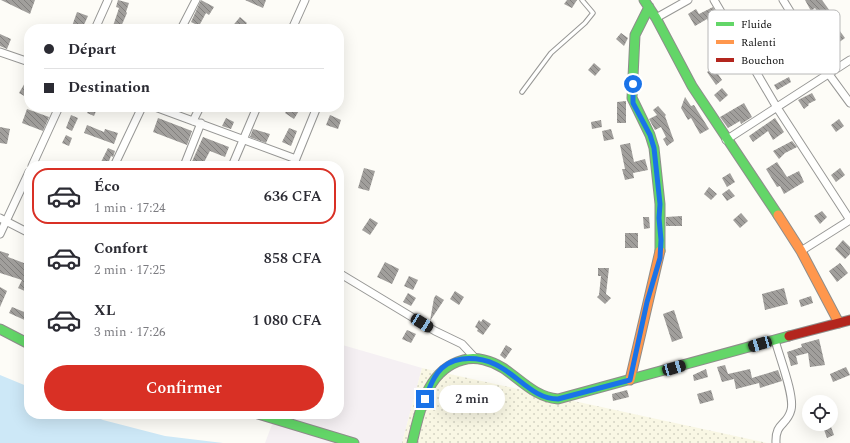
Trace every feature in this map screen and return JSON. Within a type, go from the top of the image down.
[{"type":"street","points":[[97,24],[108,0]]},
{"type":"street","points":[[184,24],[196,0]]},
{"type":"street","points":[[294,24],[304,0]]},
{"type":"street","points":[[656,18],[688,0]]},
{"type":"street","points":[[714,0],[720,10]]},
{"type":"street","points":[[783,0],[789,10]]},
{"type":"street","points":[[646,4],[656,18],[692,86],[726,140],[801,251],[839,323]]},
{"type":"street","points":[[630,380],[647,302],[660,258],[661,240],[659,218],[660,204],[654,148],[650,135],[633,103],[632,98],[635,35],[646,4]]},
{"type":"street","points":[[0,52],[24,60]]},
{"type":"street","points":[[840,66],[850,60]]},
{"type":"street","points":[[757,74],[776,106],[850,220],[801,251]]},
{"type":"street","points":[[726,140],[826,74]]},
{"type":"street","points":[[829,74],[850,103]]},
{"type":"street","points":[[34,161],[57,112]]},
{"type":"street","points":[[116,161],[140,112]]},
{"type":"street","points":[[169,112],[296,158]]},
{"type":"street","points":[[193,121],[198,112]]},
{"type":"street","points":[[234,161],[255,112]]},
{"type":"street","points":[[295,161],[315,112]]},
{"type":"street","points":[[186,161],[201,123]]},
{"type":"street","points":[[0,234],[3,219],[24,181]]},
{"type":"street","points":[[3,219],[24,230]]},
{"type":"street","points":[[344,276],[436,331],[462,344],[475,358]]},
{"type":"street","points":[[412,443],[421,409],[433,378],[449,363],[455,360],[475,358],[488,361],[502,367],[541,395],[551,399],[558,399],[850,320]]},
{"type":"street","points":[[0,329],[24,341]]},
{"type":"street","points":[[775,340],[792,399],[789,415],[778,427],[776,432],[776,443]]},
{"type":"street","points":[[279,419],[354,443]]},
{"type":"lane","points":[[522,92],[551,53],[585,23],[593,13],[582,0]]},
{"type":"shaded area","points":[[344,345],[422,368],[402,443],[265,443],[274,419],[344,419]]},
{"type":"shaded area","points":[[422,368],[767,443],[402,443]]},
{"type":"water","points":[[0,375],[24,385],[24,419],[101,419],[165,436],[223,443],[0,443]]},
{"type":"building","points":[[1,0],[35,0],[30,14]]},
{"type":"building","points":[[118,0],[129,3],[122,24],[114,24],[119,8],[116,7]]},
{"type":"building","points":[[201,0],[214,7],[209,15],[206,13],[200,24],[191,22]]},
{"type":"building","points":[[245,0],[266,0],[263,8]]},
{"type":"building","points":[[567,0],[577,0],[572,8],[564,4]]},
{"type":"building","points":[[805,0],[822,0],[829,10],[816,10],[815,8],[810,10]]},
{"type":"building","points":[[713,7],[714,10],[708,10],[708,21],[707,19],[695,26],[688,14],[696,9],[699,14]]},
{"type":"building","points":[[77,12],[88,16],[84,24],[73,24]]},
{"type":"building","points":[[240,17],[247,23],[246,24],[234,24]]},
{"type":"building","points":[[840,31],[845,38],[840,42]]},
{"type":"building","points":[[621,33],[628,38],[624,46],[616,39]]},
{"type":"building","points":[[0,34],[11,39],[7,49],[0,46]]},
{"type":"building","points":[[594,63],[601,69],[595,76],[588,70]]},
{"type":"building","points":[[708,74],[718,74],[722,80],[716,85]]},
{"type":"building","points":[[789,77],[791,82],[777,90],[774,85]]},
{"type":"building","points":[[24,84],[24,96],[19,93]]},
{"type":"building","points":[[722,88],[728,95],[720,102],[714,95]]},
{"type":"building","points":[[812,93],[816,100],[808,104],[809,105],[804,109],[798,100]]},
{"type":"building","points":[[685,97],[691,106],[694,105],[709,129],[700,134],[691,118],[688,120],[681,108]]},
{"type":"building","points":[[626,101],[626,123],[617,123],[617,102]]},
{"type":"building","points":[[744,103],[752,117],[741,124],[740,121],[728,128],[720,117]]},
{"type":"building","points":[[658,106],[666,115],[665,116],[674,141],[667,146],[663,139],[666,137],[661,127],[655,130],[649,119],[657,115],[653,110]]},
{"type":"building","points":[[26,112],[35,112],[49,117],[43,131],[22,123]]},
{"type":"building","points":[[88,112],[96,112],[94,116]]},
{"type":"building","points":[[286,112],[298,112],[294,119]]},
{"type":"building","points":[[71,115],[78,118],[72,131],[66,128]]},
{"type":"building","points":[[330,115],[341,120],[338,129],[326,125]]},
{"type":"building","points":[[158,118],[192,131],[187,145],[153,132]]},
{"type":"building","points":[[226,118],[234,122],[231,129],[222,126]]},
{"type":"building","points":[[775,118],[784,132],[773,140],[768,131],[753,142],[749,136]]},
{"type":"building","points":[[839,119],[844,126],[836,132],[831,125]]},
{"type":"building","points":[[601,120],[602,127],[592,129],[591,122]]},
{"type":"building","points":[[87,125],[104,132],[105,129],[118,133],[114,144],[84,133]]},
{"type":"building","points":[[0,127],[10,129],[7,144],[0,143]]},
{"type":"building","points":[[289,128],[297,131],[291,146],[282,142]]},
{"type":"building","points":[[253,129],[270,134],[266,143],[250,137]]},
{"type":"building","points":[[611,129],[614,139],[604,141],[602,131]]},
{"type":"building","points":[[66,135],[72,138],[69,146],[62,143]]},
{"type":"building","points":[[203,137],[229,147],[225,157],[210,151],[205,161],[192,161]]},
{"type":"building","points":[[792,141],[797,147],[785,153],[779,159],[773,151]]},
{"type":"building","points":[[630,143],[634,162],[645,159],[648,170],[633,173],[634,178],[625,180],[622,169],[625,169],[620,145]]},
{"type":"building","points":[[108,148],[115,151],[113,157],[111,156],[109,161],[102,161]]},
{"type":"building","points":[[777,162],[787,177],[799,171],[804,182],[784,194],[780,186],[777,187],[766,169]]},
{"type":"building","points":[[364,168],[375,171],[369,191],[358,188]]},
{"type":"building","points":[[840,168],[845,175],[836,182],[831,175]]},
{"type":"building","points":[[730,173],[735,182],[727,187],[722,178]]},
{"type":"building","points":[[709,187],[717,194],[711,200],[704,194]]},
{"type":"building","points":[[729,189],[735,196],[727,201],[722,194]]},
{"type":"building","points":[[822,211],[827,217],[820,224],[814,216]]},
{"type":"building","points":[[741,213],[748,221],[740,228],[733,220]]},
{"type":"building","points":[[682,216],[682,226],[666,226],[666,217]]},
{"type":"building","points":[[643,217],[649,217],[650,228],[644,229]]},
{"type":"building","points":[[370,218],[378,223],[370,235],[362,230]]},
{"type":"building","points":[[625,233],[638,233],[638,248],[625,248]]},
{"type":"building","points":[[843,240],[850,247],[850,254],[845,259],[835,249]]},
{"type":"building","points":[[0,251],[9,254],[8,257],[24,263],[24,291],[18,288],[22,280],[0,273]]},
{"type":"building","points":[[385,262],[399,269],[392,284],[377,277]]},
{"type":"building","points":[[840,263],[848,273],[837,282],[829,271]]},
{"type":"building","points":[[598,268],[609,268],[606,294],[611,298],[605,304],[597,297],[599,295],[601,276],[598,276]]},
{"type":"building","points":[[409,276],[418,280],[413,290],[404,286]]},
{"type":"building","points":[[0,287],[7,291],[0,307]]},
{"type":"building","points":[[784,288],[788,304],[765,310],[762,294]]},
{"type":"building","points":[[455,291],[464,297],[459,305],[450,299]]},
{"type":"building","points":[[408,293],[416,298],[411,306],[403,302]]},
{"type":"building","points":[[436,295],[444,300],[430,321],[434,298]]},
{"type":"building","points":[[811,296],[813,303],[801,307],[799,300]]},
{"type":"building","points":[[12,307],[24,312],[24,320],[9,313]]},
{"type":"building","points":[[674,310],[683,338],[672,342],[663,314]]},
{"type":"building","points":[[483,319],[491,324],[483,335],[477,331],[478,329],[475,327],[479,320],[481,322]]},
{"type":"building","points":[[407,330],[416,334],[411,343],[402,339]]},
{"type":"building","points":[[819,339],[825,365],[810,367],[808,353],[796,356],[798,364],[791,366],[787,352],[802,347],[801,344]]},
{"type":"building","points":[[506,345],[512,349],[505,359],[500,355]]},
{"type":"building","points":[[725,365],[728,374],[750,369],[752,378],[778,370],[782,381],[760,388],[759,383],[736,389],[734,379],[722,382],[717,367]]},
{"type":"building","points":[[846,367],[850,375],[833,382],[830,374]]},
{"type":"building","points":[[706,369],[708,377],[694,381],[693,375]]},
{"type":"building","points":[[627,390],[629,397],[613,401],[612,394]]},
{"type":"building","points":[[711,390],[714,400],[700,404],[697,394]]},
{"type":"building","points":[[824,431],[833,431],[834,435],[827,438]]},
{"type":"traffic: fast","points":[[644,0],[656,18],[692,86],[778,215]]},
{"type":"traffic: fast","points":[[649,7],[635,35],[632,98],[650,135],[654,148],[660,204],[660,251]]},
{"type":"traffic: fast","points":[[0,329],[24,341]]},
{"type":"traffic: fast","points":[[412,443],[422,405],[433,382],[451,365],[463,360],[478,359],[494,363],[542,395],[558,399],[789,336]]},
{"type":"traffic: fast","points":[[275,419],[354,443]]},
{"type":"traffic: slow","points":[[778,215],[801,251],[839,323]]},
{"type":"traffic: slow","points":[[630,380],[660,251]]},
{"type":"traffic: jam","points":[[789,336],[850,320]]},
{"type":"route","points":[[425,399],[433,378],[438,371],[455,360],[475,358],[488,361],[502,367],[541,395],[551,399],[558,399],[630,380],[647,302],[660,258],[661,240],[659,218],[660,204],[653,142],[633,103],[633,84]]}]
